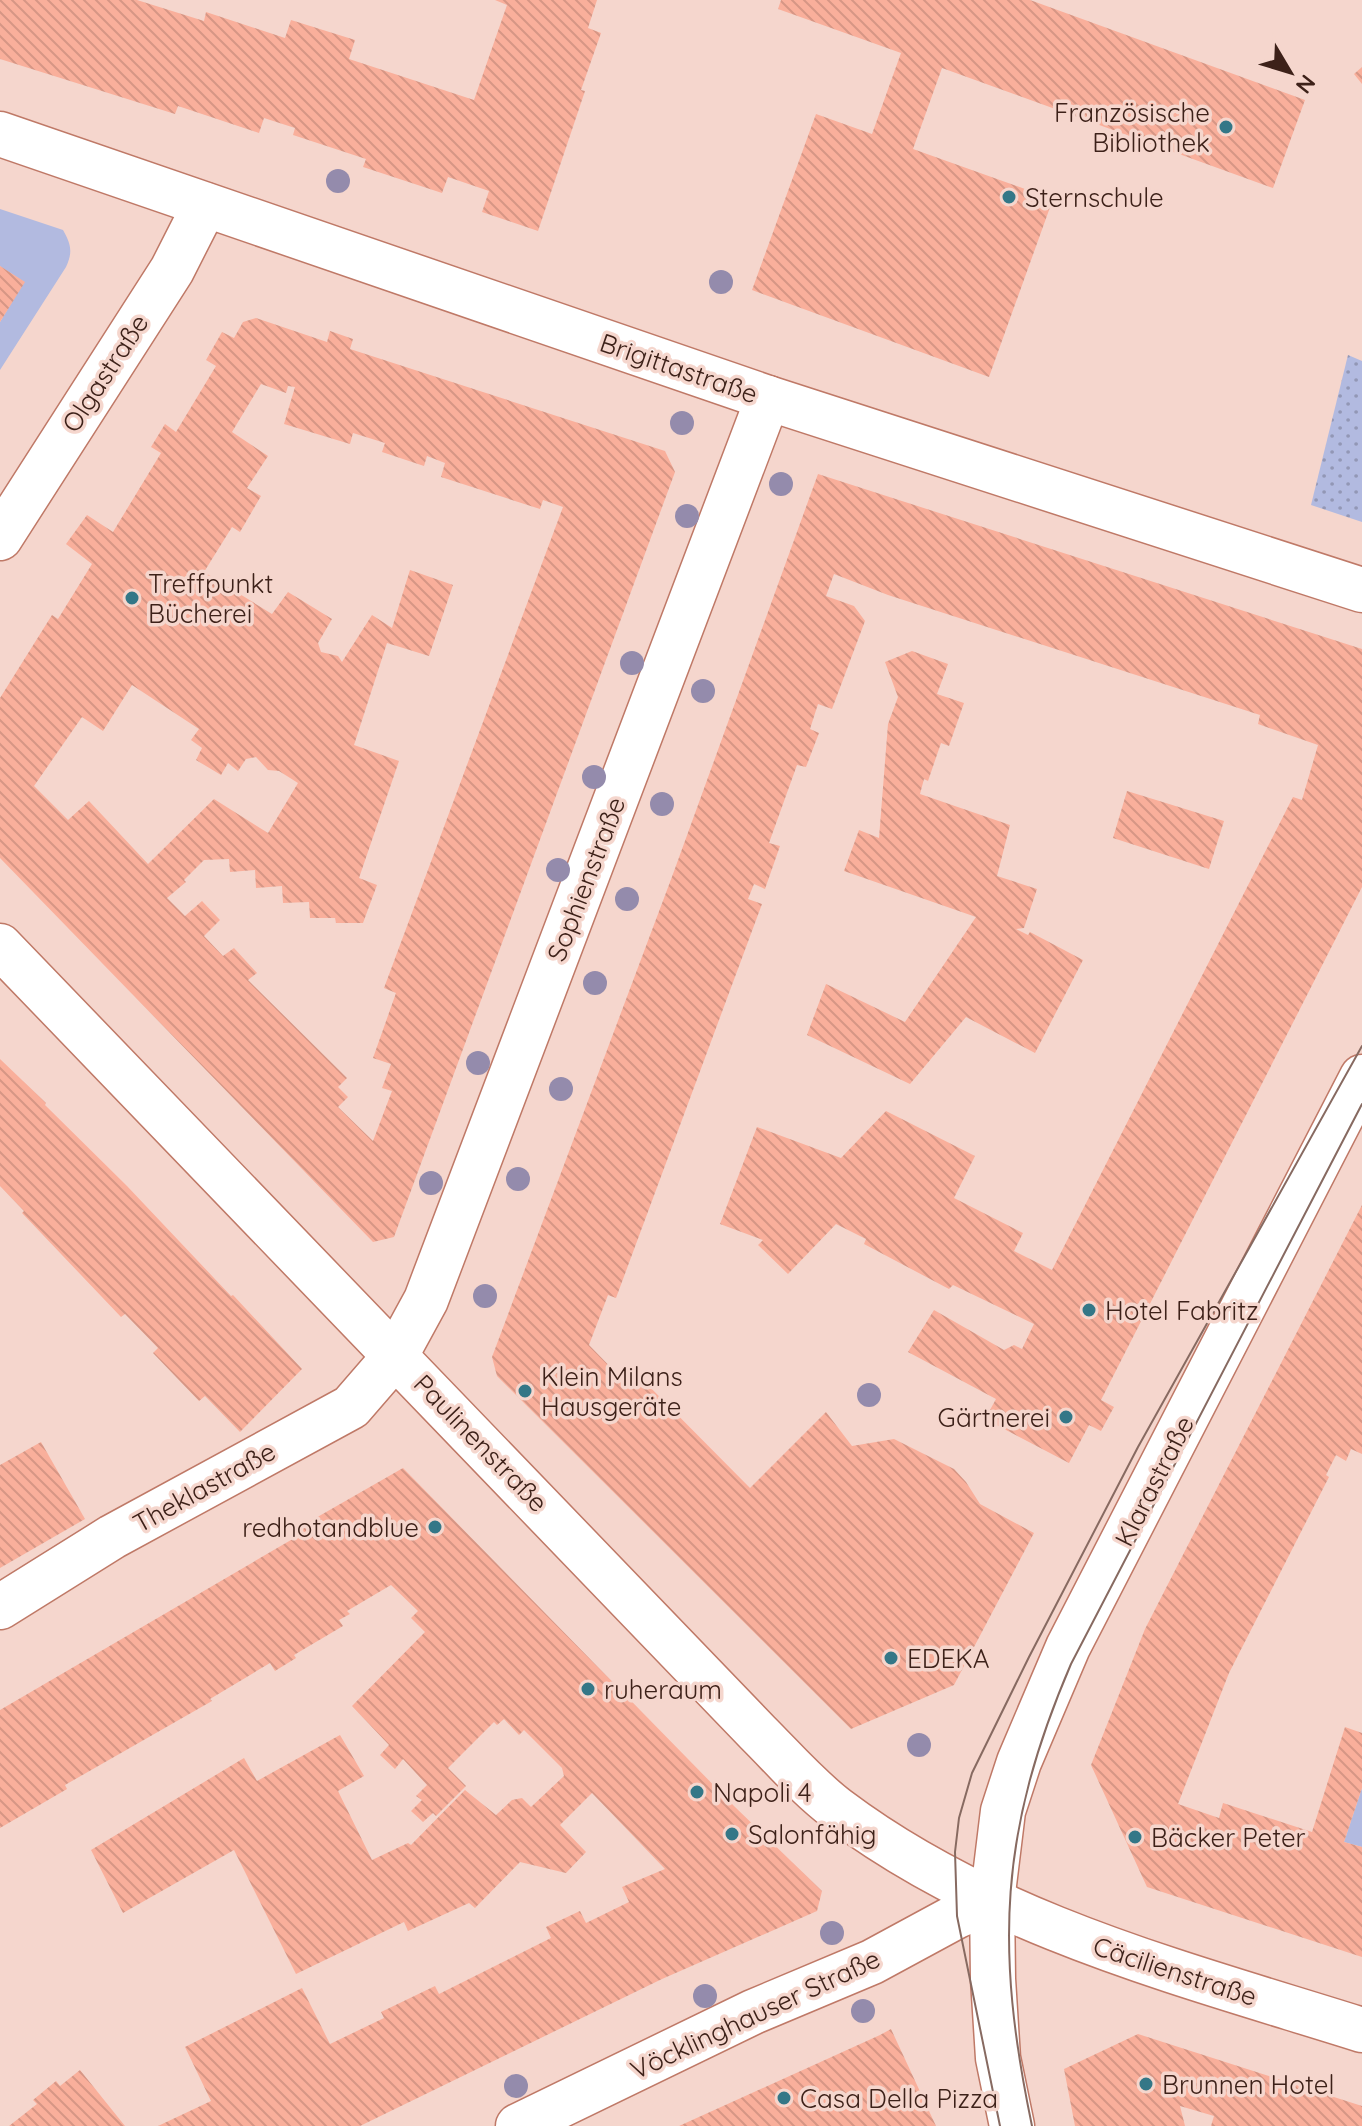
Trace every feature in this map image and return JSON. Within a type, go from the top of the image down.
[{"type":"street","name":"Brigittastraße","points":[[0,134],[768,398],[1362,590]]},
{"type":"street","name":"Olgastraße","points":[[0,538],[172,270],[205,205]]},
{"type":"street","name":"Sophienstraße","points":[[396,1355],[432,1285],[768,398]]},
{"type":"street","name":"Paulinenstraße","points":[[0,946],[814,1790],[907,1856],[992,1901]]},
{"type":"street","name":"Klarastraße","points":[[1012,2126],[998,2058],[992,1901],[1003,1811],[1019,1762],[1050,1683],[1362,1077]]},
{"type":"street","name":"Theklastraße","points":[[0,1607],[112,1537],[351,1407],[396,1355]]},
{"type":"street","name":"Cäcilienstraße","points":[[992,1901],[1088,1943],[1362,2030]]},
{"type":"street","name":"Vöcklinghauser Straße","points":[[518,2126],[729,2024],[872,1962],[957,1916],[992,1901]]},
{"type":"shaded area","points":[[0,209],[63,230],[70,257],[0,370],[0,322],[24,282],[0,266]]},
{"type":"shaded area","points":[[1348,355],[1362,361],[1362,522],[1311,505]]},
{"type":"shaded area","points":[[1362,1788],[1362,1847],[1344,1842]]},
{"type":"building","points":[[0,0],[137,0],[204,21],[206,12],[285,38],[291,20],[355,40],[349,59],[474,100],[507,5],[495,0],[597,0],[588,28],[601,33],[538,231],[482,212],[489,191],[448,177],[442,193],[363,167],[366,159],[293,135],[295,128],[264,118],[259,133],[178,106],[175,114],[0,59]]},
{"type":"building","points":[[781,0],[1030,0],[1305,100],[1273,188],[942,68],[913,149],[1053,199],[989,377],[752,290],[816,114],[872,134],[901,53],[778,9]]},
{"type":"building","points":[[1362,67],[1362,84],[1354,74]]},
{"type":"building","points":[[0,266],[25,282],[0,322]]},
{"type":"building","points":[[256,318],[327,342],[330,331],[353,339],[350,349],[665,451],[675,472],[394,1237],[373,1242],[0,858],[0,698],[52,615],[58,619],[92,564],[66,544],[87,515],[113,532],[161,453],[151,447],[165,424],[176,432],[216,366],[206,360],[222,332],[234,338],[243,322]],"holes":[[[261,384],[286,393],[288,386],[295,387],[284,424],[350,444],[353,433],[385,443],[382,452],[424,466],[427,456],[445,463],[441,477],[540,509],[543,500],[563,507],[384,988],[396,993],[373,1058],[391,1064],[382,1088],[392,1091],[373,1141],[338,1107],[348,1097],[338,1087],[347,1078],[248,980],[257,973],[234,948],[223,956],[204,936],[220,920],[202,901],[185,916],[167,898],[186,882],[184,880],[204,860],[229,859],[230,872],[255,870],[256,888],[282,886],[283,903],[309,902],[310,918],[335,918],[336,923],[363,923],[377,885],[359,878],[399,761],[354,745],[387,643],[429,656],[453,585],[410,570],[392,628],[372,615],[342,662],[338,656],[321,652],[318,643],[332,619],[288,592],[272,614],[204,572],[232,527],[240,532],[261,496],[247,488],[268,456],[232,432]],[[132,685],[199,729],[191,740],[202,748],[196,760],[221,775],[228,763],[238,771],[246,759],[256,757],[268,770],[279,771],[298,783],[268,833],[214,799],[148,864],[89,801],[68,820],[34,786],[82,717],[103,731]]]},
{"type":"building","points":[[818,474],[1362,649],[1362,887],[1101,1400],[1114,1407],[1101,1431],[1089,1425],[1069,1463],[985,1419],[996,1399],[908,1352],[934,1310],[1004,1350],[1014,1345],[1022,1349],[1034,1324],[953,1285],[949,1289],[864,1244],[866,1239],[836,1224],[788,1274],[758,1245],[763,1240],[720,1224],[757,1127],[841,1158],[886,1111],[975,1156],[954,1198],[1023,1233],[1014,1251],[1052,1270],[1293,797],[1302,800],[1318,745],[1258,724],[1260,715],[888,595],[834,574],[826,596],[854,606],[865,621],[832,709],[818,704],[810,729],[819,733],[806,767],[797,765],[769,843],[780,846],[765,889],[754,884],[748,899],[762,904],[616,1298],[608,1295],[589,1345],[626,1383],[636,1373],[750,1488],[826,1412],[852,1446],[894,1439],[954,1469],[980,1504],[1034,1533],[954,1685],[851,1729],[497,1376],[492,1357],[673,874]]},
{"type":"building","points":[[912,651],[948,664],[937,694],[964,703],[949,746],[941,743],[928,781],[924,779],[920,794],[1010,825],[997,876],[1037,889],[1024,928],[1016,929],[1028,935],[1030,932],[1083,960],[1035,1053],[966,1017],[910,1084],[807,1035],[826,984],[905,1022],[976,917],[844,871],[859,830],[879,838],[888,724],[898,697],[885,662]]},
{"type":"building","points":[[1127,791],[1224,821],[1209,869],[1113,838]]},
{"type":"building","points":[[0,1059],[302,1369],[240,1432],[205,1396],[199,1401],[153,1353],[158,1348],[125,1314],[121,1317],[0,1186]]},
{"type":"building","points":[[1362,1205],[1362,1454],[1351,1449],[1346,1461],[1336,1455],[1326,1475],[1329,1477],[1229,1673],[1178,1804],[1219,1818],[1223,1803],[1312,1832],[1345,1727],[1362,1733],[1362,1788],[1344,1842],[1362,1847],[1362,1957],[1147,1887],[1091,1765],[1145,1629]]},
{"type":"building","points":[[41,1442],[85,1519],[0,1568],[0,1465]]},
{"type":"building","points":[[403,1468],[735,1807],[822,1891],[817,1911],[662,1979],[360,2126],[158,2126],[211,2101],[185,2047],[302,1988],[330,2044],[384,2018],[381,2012],[435,1986],[439,1994],[551,1938],[546,1927],[580,1911],[586,1923],[629,1902],[622,1887],[665,1869],[592,1793],[560,1825],[586,1852],[566,1873],[520,1862],[475,1908],[469,1903],[408,1931],[404,1922],[296,1974],[234,1850],[123,1913],[91,1850],[244,1758],[257,1781],[340,1735],[364,1776],[338,1791],[372,1860],[408,1843],[411,1845],[465,1790],[496,1815],[512,1800],[522,1798],[531,1807],[564,1776],[562,1768],[524,1730],[519,1735],[504,1719],[497,1725],[494,1722],[448,1768],[466,1786],[436,1816],[433,1813],[423,1822],[411,1811],[422,1800],[416,1796],[427,1785],[403,1759],[395,1769],[380,1755],[389,1745],[352,1706],[425,1632],[411,1618],[418,1611],[391,1585],[347,1611],[350,1614],[339,1620],[343,1626],[294,1655],[296,1658],[275,1671],[270,1663],[210,1699],[212,1701],[65,1785],[67,1789],[0,1828],[0,1710],[303,1533],[300,1527]]},
{"type":"building","points":[[891,2029],[936,2126],[679,2126],[880,2035]]},
{"type":"building","name":"Brunnen Hotel","points":[[1138,2034],[1362,2106],[1362,2126],[1211,2126],[1214,2116],[1180,2106],[1185,2126],[1075,2126],[1064,2069]]},
{"type":"building","points":[[80,2070],[125,2126],[9,2126],[37,2104],[33,2100],[56,2081],[60,2086]]},
{"type":"tram line","points":[[1000,2126],[957,1916],[955,1852],[959,1818],[972,1773],[1138,1447],[1362,1046]]},
{"type":"tram line","points":[[1032,2126],[1012,2003],[1009,1946],[1011,1892],[1017,1837],[1029,1782],[1047,1725],[1071,1664],[1362,1104]]},
{"type":"place","name":"Französische Bibliothek","points":[[1226,127]]},
{"type":"place","name":"Sternschule","points":[[1009,197]]},
{"type":"place","name":"Treffpunkt Bücherei","points":[[132,598]]},
{"type":"place","name":"Hotel Fabritz","points":[[1089,1310]]},
{"type":"place","name":"Klein Milans Hausgeräte","points":[[525,1391]]},
{"type":"place","name":"Gärtnerei","points":[[1066,1417]]},
{"type":"place","name":"redhotandblue","points":[[435,1527]]},
{"type":"place","name":"EDEKA","points":[[891,1658]]},
{"type":"place","name":"ruheraum","points":[[588,1689]]},
{"type":"place","name":"Napoli 4","points":[[697,1792]]},
{"type":"place","name":"Salonfähig","points":[[732,1834]]},
{"type":"place","name":"Bäcker Peter","points":[[1135,1837]]},
{"type":"place","name":"Brunnen Hotel","points":[[1146,2084]]},
{"type":"place","name":"Casa Della Pizza","points":[[784,2098]]}]
